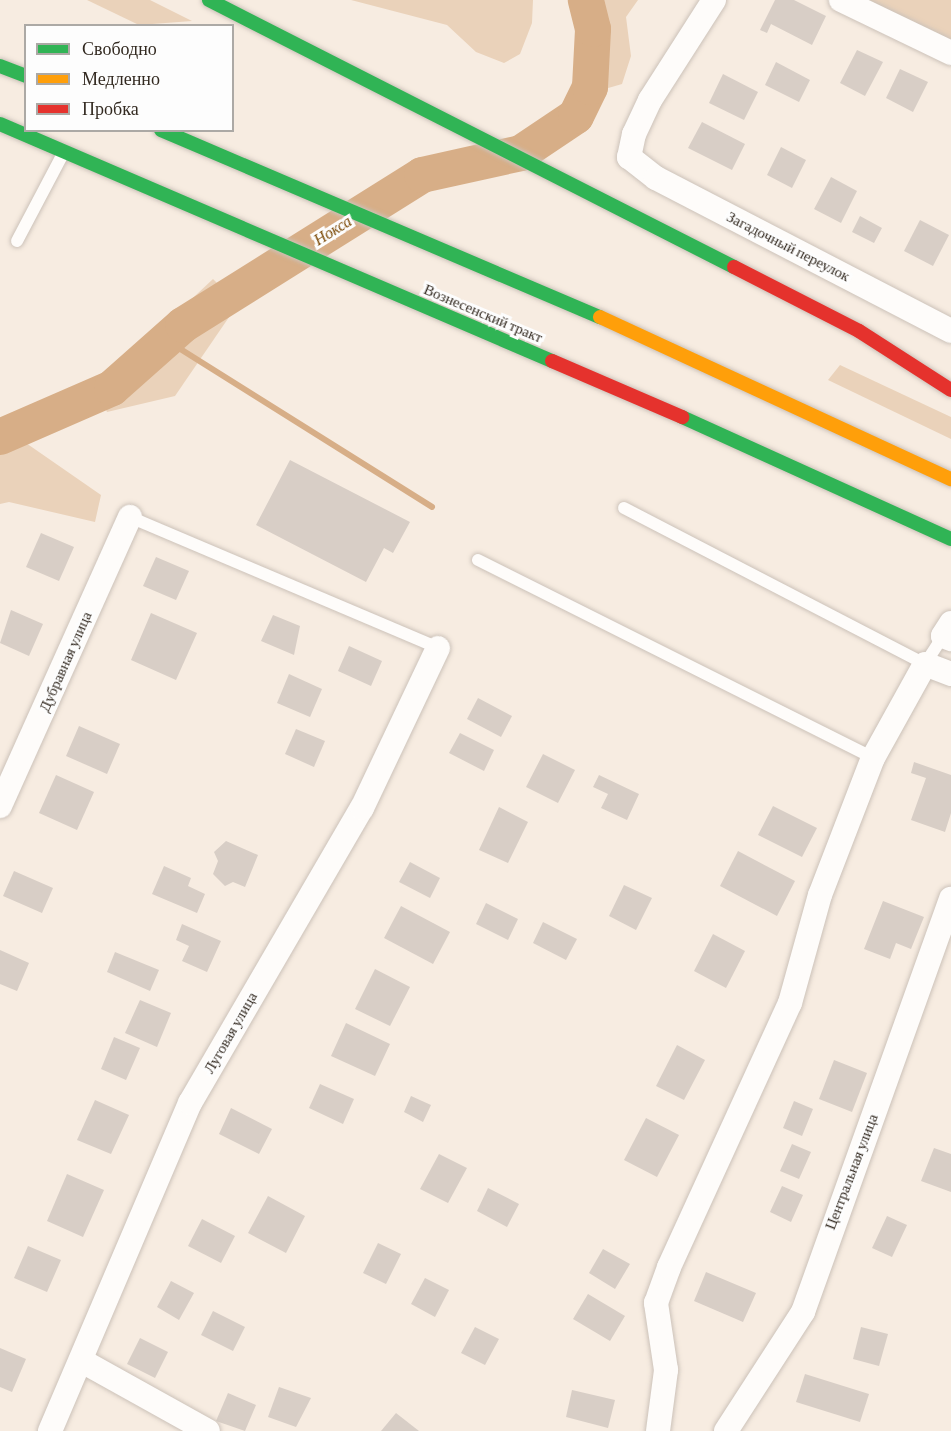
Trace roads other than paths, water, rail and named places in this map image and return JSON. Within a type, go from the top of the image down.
[{"type":"main road","points":[[209,0],[859,331],[951,390]]},
{"type":"main road","points":[[0,66],[24,75]]},
{"type":"main road","name":"Вознесенский тракт","points":[[0,124],[224,219],[368,284],[658,406],[951,539]]},
{"type":"main road","points":[[166,132],[284,180],[432,246],[688,354],[951,479]]},
{"type":"street","name":"Загадочный переулок","points":[[714,0],[650,100],[634,134],[629,156],[656,178],[951,332]]},
{"type":"street","points":[[841,0],[951,54]]},
{"type":"street","name":"Дубравная улица","points":[[0,807],[130,517]]},
{"type":"street","name":"Луговая улица","points":[[50,1431],[82,1361],[190,1103],[362,808],[438,648]]},
{"type":"street","points":[[658,1431],[666,1370],[656,1303],[790,1003],[820,896],[873,758],[925,664],[951,674]]},
{"type":"street","name":"Центральная улица","points":[[726,1431],[802,1312],[951,899]]},
{"type":"street","points":[[82,1361],[208,1431]]},
{"type":"lane","points":[[16,241],[65,151]]},
{"type":"lane","points":[[624,508],[925,664],[948,633]]},
{"type":"lane","points":[[130,517],[438,648]]},
{"type":"lane","points":[[478,560],[873,758]]},
{"type":"waterway","name":"Нокса","points":[[0,437],[112,388],[183,325],[422,175],[521,153],[576,116],[590,87],[593,29],[586,0]]},
{"type":"waterway","points":[[166,340],[432,507]]}]
